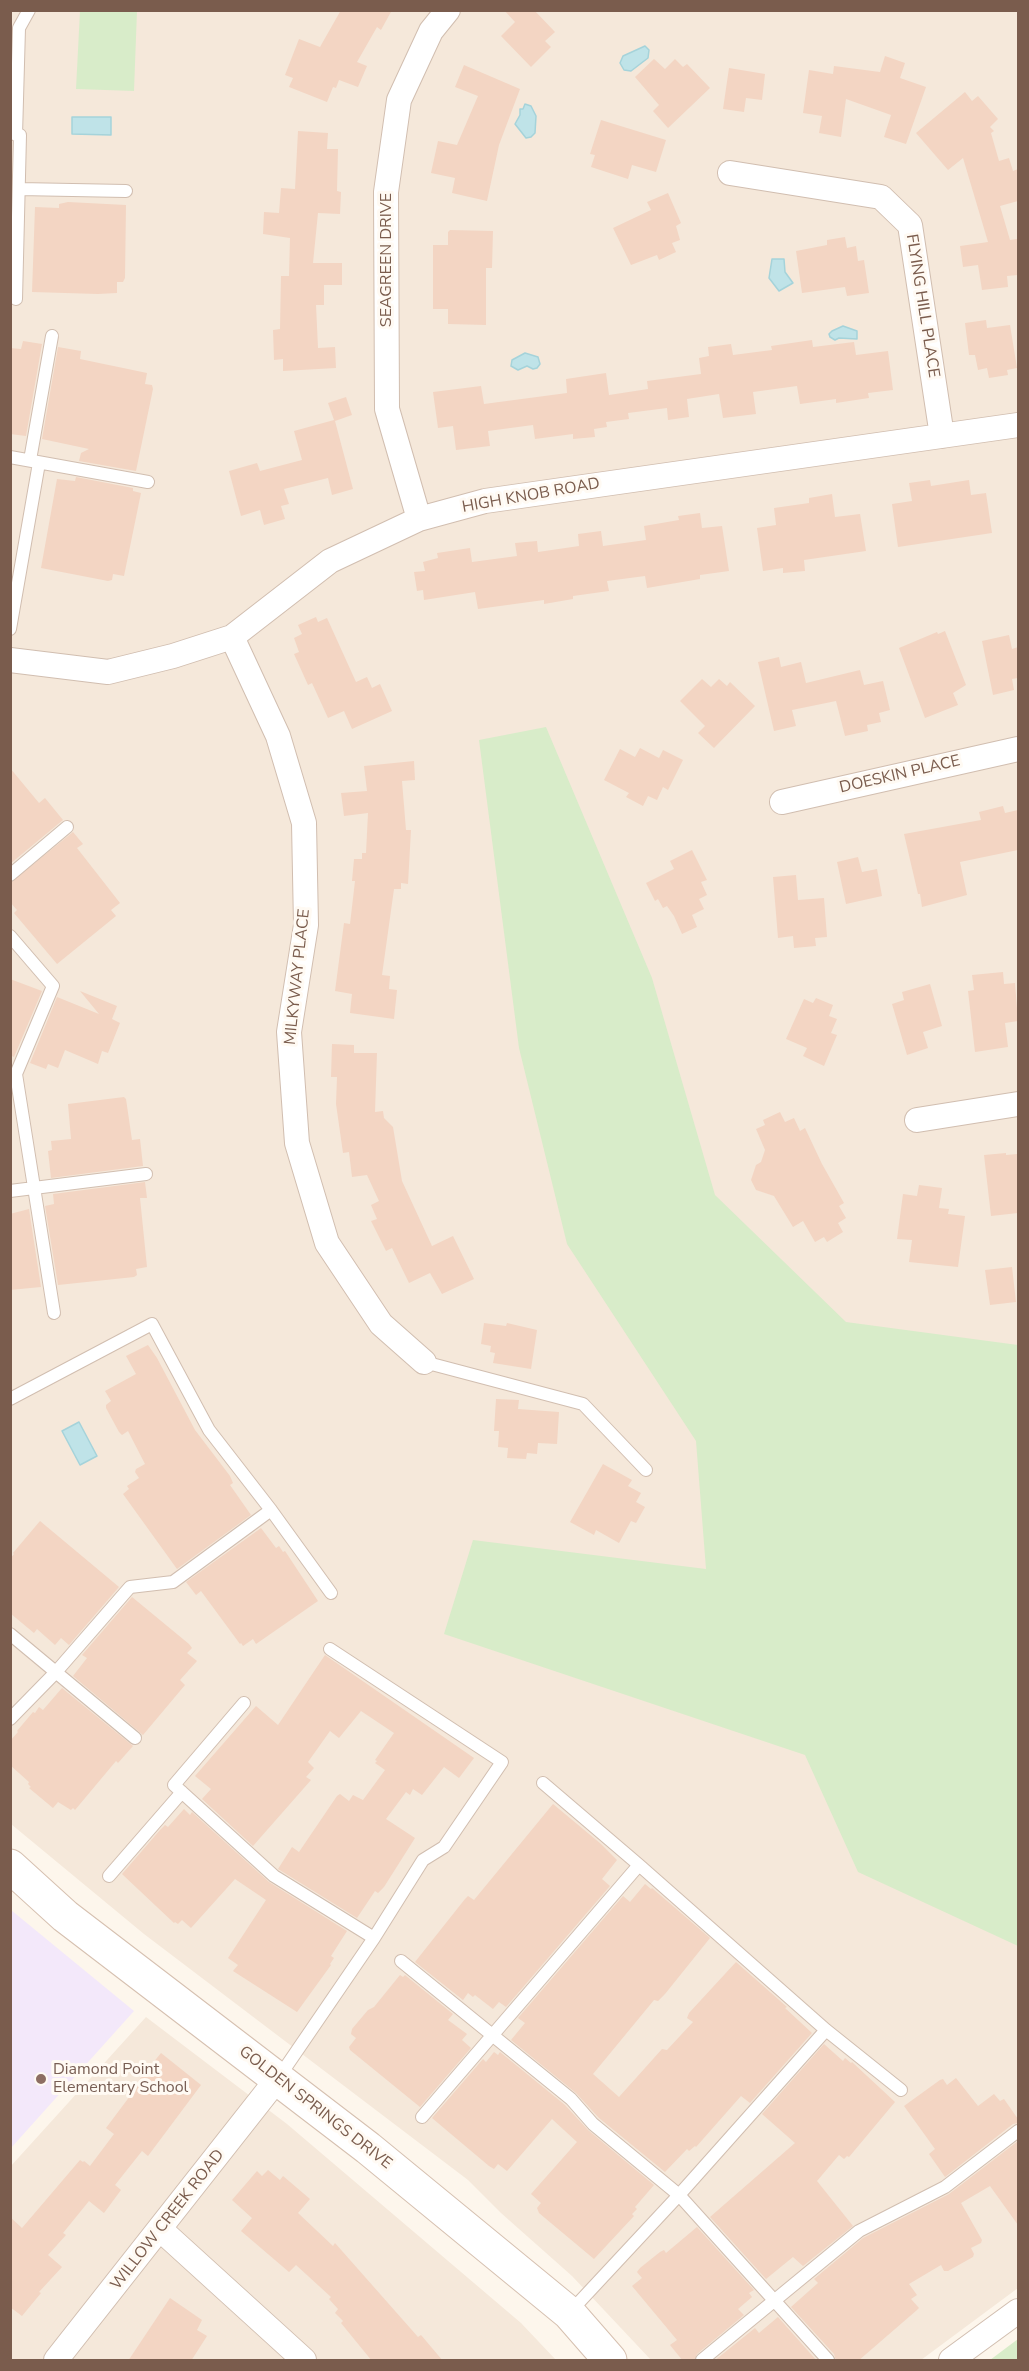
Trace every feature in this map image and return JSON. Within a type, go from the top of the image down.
[{"type":"main road","name":"GOLDEN SPRINGS DRIVE","points":[[10,1866],[65,1916],[368,2148],[569,2313],[610,2361]]},
{"type":"street","name":"SEAGREEN DRIVE","points":[[419,519],[387,409],[386,192],[399,100],[431,31],[448,10]]},
{"type":"street","name":"FLYING HILL PLACE","points":[[730,173],[881,197],[910,225],[942,436]]},
{"type":"street","name":"HIGH KNOB ROAD","points":[[10,660],[108,672],[173,656],[232,637],[330,561],[419,519],[485,501],[1018,425]]},
{"type":"street","name":"MILKYWAY PLACE","points":[[232,637],[278,736],[304,823],[306,925],[289,1032],[297,1143],[327,1243],[381,1324],[424,1362]]},
{"type":"street","name":"DOESKIN PLACE","points":[[783,802],[1018,749]]},
{"type":"street","points":[[917,1120],[1018,1104]]},
{"type":"street","name":"WILLOW CREEK ROAD","points":[[56,2361],[278,2078]]},
{"type":"street","points":[[161,2230],[304,2361]]},
{"type":"street","points":[[951,2361],[1018,2311]]},
{"type":"lane","points":[[16,299],[20,135],[13,135],[19,28],[29,10]]},
{"type":"lane","points":[[19,189],[126,191]]},
{"type":"lane","points":[[10,629],[52,336]]},
{"type":"lane","points":[[10,457],[148,482]]},
{"type":"lane","points":[[10,874],[67,827]]},
{"type":"lane","points":[[10,936],[53,986],[16,1074],[54,1313]]},
{"type":"lane","points":[[10,1191],[146,1174]]},
{"type":"lane","points":[[10,1399],[152,1323],[209,1430],[331,1593]]},
{"type":"lane","points":[[424,1362],[583,1404],[646,1470]]},
{"type":"lane","points":[[10,1719],[56,1672],[130,1587],[173,1582],[271,1510]]},
{"type":"lane","points":[[10,1634],[135,1738]]},
{"type":"lane","points":[[278,2078],[374,1938],[423,1860],[444,1847],[502,1762],[330,1649]]},
{"type":"lane","points":[[244,1703],[174,1785],[274,1876],[374,1938]]},
{"type":"lane","points":[[543,1783],[639,1864],[826,2030],[901,2090]]},
{"type":"lane","points":[[109,1876],[182,1792]]},
{"type":"lane","points":[[422,2117],[639,1864]]},
{"type":"lane","points":[[401,1961],[571,2099],[593,2124],[679,2195],[828,2361]]},
{"type":"lane","points":[[569,2313],[679,2195],[826,2030]]},
{"type":"lane","points":[[702,2361],[860,2231],[945,2187],[1018,2131]]},
{"type":"shaded area","points":[[11,11],[1018,11],[1018,2288],[921,2360],[651,2360],[572,2276],[501,2213],[468,2180],[144,1934],[11,1824]]},
{"type":"shaded area","name":"Diamond Point Elementary School","points":[[11,1910],[134,2011],[11,2148]]},
{"type":"shaded area","points":[[146,2017],[287,2124],[521,2323],[556,2360],[11,2360],[10,2167]]},
{"type":"green space","points":[[80,11],[137,11],[134,91],[76,89]]},
{"type":"green space","points":[[546,727],[652,978],[715,1195],[846,1322],[1018,1345],[1018,1946],[858,1872],[805,1755],[444,1634],[473,1540],[706,1569],[696,1441],[567,1244],[519,1048],[479,740]]},
{"type":"green space","points":[[1018,2339],[1018,2360],[990,2360]]},
{"type":"water","points":[[645,46],[649,50],[648,58],[631,71],[624,70],[620,63],[623,56]]},
{"type":"water","points":[[525,104],[531,106],[536,116],[535,133],[526,138],[515,124],[520,115],[520,109],[523,109]]},
{"type":"water","points":[[72,117],[111,117],[111,135],[72,134]]},
{"type":"water","points":[[772,259],[784,259],[785,272],[793,283],[779,291],[769,278]]},
{"type":"water","points":[[843,326],[857,331],[857,339],[839,338],[835,340],[830,337],[829,334],[832,331]]},
{"type":"water","points":[[525,353],[538,357],[540,364],[537,368],[527,366],[518,370],[511,366],[512,360]]},
{"type":"water","points":[[79,1422],[97,1456],[80,1465],[62,1431]]},
{"type":"building","points":[[341,10],[392,10],[381,30],[377,27],[357,62],[367,66],[358,87],[339,80],[336,88],[333,87],[327,102],[289,87],[293,78],[285,75],[299,39],[320,47]]},
{"type":"building","points":[[504,10],[534,10],[555,32],[545,41],[551,47],[531,67],[501,36],[515,22]]},
{"type":"building","points":[[885,56],[905,63],[900,78],[926,87],[906,144],[884,137],[891,115],[846,99],[841,137],[819,133],[822,116],[803,113],[809,70],[833,74],[834,66],[880,72]]},
{"type":"building","points":[[654,59],[665,69],[675,59],[683,67],[687,64],[710,88],[668,128],[653,111],[659,105],[635,77]]},
{"type":"building","points":[[464,65],[520,89],[499,145],[487,201],[452,193],[455,178],[431,173],[438,141],[457,145],[478,96],[455,87]]},
{"type":"building","points":[[729,68],[765,74],[762,100],[746,98],[744,112],[723,109]]},
{"type":"building","points":[[965,92],[972,101],[978,96],[998,119],[990,127],[994,131],[991,133],[999,161],[1009,158],[1013,171],[1018,169],[1018,201],[1000,206],[1010,240],[1017,239],[1018,275],[1007,276],[1008,287],[982,290],[978,265],[963,267],[960,246],[988,242],[963,158],[948,170],[916,133]]},
{"type":"building","points":[[601,120],[666,140],[656,172],[632,165],[628,179],[591,167],[595,155],[590,154]]},
{"type":"building","points":[[298,131],[328,133],[327,149],[338,149],[337,191],[341,192],[340,214],[318,213],[313,263],[342,263],[342,285],[324,285],[324,305],[316,305],[318,348],[335,347],[336,368],[283,371],[283,359],[274,360],[273,330],[280,329],[281,276],[289,276],[290,238],[263,234],[264,212],[279,213],[281,188],[295,189]]},
{"type":"building","points":[[668,193],[681,223],[676,226],[680,240],[672,243],[676,252],[659,260],[657,255],[631,265],[613,228],[651,210],[647,202]]},
{"type":"building","points":[[68,202],[126,205],[125,278],[123,282],[117,282],[117,293],[32,292],[35,207],[59,208],[59,204]]},
{"type":"building","points":[[450,230],[493,231],[492,268],[486,268],[486,325],[448,324],[448,309],[433,309],[433,245],[448,245]]},
{"type":"building","points":[[845,237],[847,248],[856,246],[858,261],[864,260],[869,293],[847,296],[845,287],[802,293],[796,251],[827,245],[827,240]]},
{"type":"building","points":[[986,320],[987,328],[1010,325],[1017,368],[1007,370],[1008,375],[989,378],[987,368],[978,370],[975,355],[969,355],[965,323]]},
{"type":"building","points":[[812,340],[813,347],[854,342],[856,355],[888,351],[893,390],[868,393],[869,398],[836,403],[836,399],[800,404],[797,386],[753,392],[756,414],[723,418],[719,394],[687,399],[689,417],[668,420],[667,408],[628,413],[629,419],[606,422],[607,427],[594,429],[595,437],[573,439],[573,434],[535,439],[533,425],[488,431],[490,446],[456,450],[453,426],[438,428],[433,392],[481,386],[484,404],[567,393],[566,379],[606,373],[609,395],[648,389],[647,381],[701,374],[699,358],[709,356],[708,347],[731,344],[733,355],[772,350],[771,346]]},
{"type":"building","points":[[23,341],[42,344],[26,436],[10,434],[10,348],[21,349]]},
{"type":"building","points":[[58,347],[81,351],[80,359],[147,373],[145,384],[152,385],[153,389],[136,471],[79,461],[81,453],[89,449],[42,439]]},
{"type":"building","points":[[346,397],[352,415],[335,421],[353,489],[332,495],[328,478],[284,489],[289,504],[281,506],[285,519],[264,525],[260,510],[241,516],[229,471],[257,463],[260,471],[302,460],[294,431],[334,420],[328,403]]},
{"type":"building","points":[[76,477],[133,488],[133,491],[141,493],[124,576],[113,574],[112,580],[108,581],[41,568],[57,479],[75,481]]},
{"type":"building","points":[[930,480],[931,486],[969,480],[971,495],[986,493],[992,533],[898,547],[892,504],[912,501],[909,483]]},
{"type":"building","points":[[832,494],[835,517],[860,514],[866,551],[804,560],[805,571],[783,573],[783,568],[763,571],[757,528],[776,525],[774,508],[809,503],[809,498]]},
{"type":"building","points":[[700,513],[702,528],[722,526],[729,571],[700,575],[700,579],[647,588],[645,576],[607,581],[609,591],[573,596],[573,599],[544,604],[544,600],[478,609],[475,592],[424,600],[423,590],[417,591],[414,572],[425,571],[423,562],[438,558],[437,553],[470,548],[472,562],[517,556],[515,543],[537,541],[538,552],[579,546],[578,534],[601,531],[603,546],[646,540],[644,526],[679,520],[678,516]]},
{"type":"building","points":[[316,617],[318,622],[327,618],[356,682],[367,677],[372,688],[380,684],[392,711],[352,729],[344,711],[328,718],[312,683],[308,685],[294,654],[299,652],[294,638],[302,634],[298,625]]},
{"type":"building","points":[[945,631],[966,685],[953,693],[958,705],[925,718],[899,648],[937,632],[938,634]]},
{"type":"building","points":[[1009,635],[1012,649],[1018,647],[1018,678],[1012,679],[1014,690],[993,695],[982,641]]},
{"type":"building","points":[[779,657],[781,667],[801,662],[806,683],[860,670],[864,685],[883,681],[890,710],[879,713],[881,722],[867,725],[868,731],[845,736],[836,701],[792,710],[796,726],[774,731],[758,662]]},
{"type":"building","points":[[702,679],[711,687],[719,679],[727,686],[730,682],[755,706],[714,748],[698,733],[705,726],[680,701]]},
{"type":"building","points":[[640,748],[659,758],[663,750],[683,760],[668,790],[663,787],[657,800],[648,796],[643,806],[626,797],[629,793],[604,780],[620,749],[635,757]]},
{"type":"building","points":[[414,761],[415,780],[402,781],[406,830],[411,830],[408,884],[401,883],[401,889],[394,889],[382,975],[390,976],[389,989],[397,990],[394,1019],[350,1013],[352,994],[335,991],[344,923],[350,924],[355,881],[352,881],[354,859],[362,859],[362,853],[366,853],[368,813],[344,816],[341,793],[367,791],[364,766]]},
{"type":"building","points":[[10,768],[39,803],[45,798],[63,820],[10,864]]},
{"type":"building","points":[[1003,806],[1005,813],[1018,810],[1018,850],[960,862],[967,895],[922,907],[904,834],[981,820],[979,812]]},
{"type":"building","points":[[73,832],[83,844],[77,848],[120,903],[111,910],[116,916],[57,964],[14,913],[17,910],[10,902],[10,883]]},
{"type":"building","points":[[692,850],[707,880],[701,882],[707,895],[699,899],[704,909],[692,915],[697,927],[682,934],[667,906],[663,908],[658,899],[655,901],[646,883],[674,869],[670,861]]},
{"type":"building","points":[[858,857],[862,872],[877,869],[882,896],[846,904],[837,862]]},
{"type":"building","points":[[796,875],[798,900],[824,898],[827,937],[815,938],[816,946],[794,948],[793,936],[778,938],[773,877]]},
{"type":"building","points":[[1003,972],[1004,984],[1015,983],[1018,1021],[1005,1023],[1008,1047],[975,1052],[968,991],[974,990],[972,975]]},
{"type":"building","points":[[10,979],[42,991],[14,1057],[10,1055]]},
{"type":"building","points":[[930,984],[942,1026],[923,1032],[928,1048],[907,1055],[892,1004],[904,1000],[902,992]]},
{"type":"building","points":[[80,991],[117,1006],[112,1019],[120,1023],[108,1053],[102,1051],[98,1064],[65,1050],[58,1068],[48,1064],[46,1069],[30,1063],[57,997],[99,1014]]},
{"type":"building","points":[[816,998],[833,1005],[829,1016],[837,1019],[831,1033],[837,1035],[824,1066],[803,1056],[807,1048],[786,1039],[804,999],[813,1003]]},
{"type":"building","points":[[332,1044],[354,1045],[354,1053],[377,1053],[375,1112],[383,1111],[384,1118],[393,1127],[402,1181],[432,1246],[453,1236],[474,1279],[442,1294],[430,1273],[409,1283],[392,1248],[386,1251],[371,1221],[377,1219],[371,1205],[379,1201],[367,1175],[352,1177],[349,1152],[343,1153],[336,1104],[337,1077],[331,1077]]},
{"type":"building","points":[[124,1097],[132,1140],[140,1139],[143,1166],[51,1178],[48,1151],[52,1150],[51,1141],[71,1139],[68,1104]]},
{"type":"building","points":[[780,1112],[785,1122],[794,1118],[800,1131],[805,1128],[844,1203],[839,1206],[846,1218],[838,1223],[843,1232],[827,1242],[824,1237],[815,1242],[803,1221],[793,1227],[774,1196],[756,1190],[751,1180],[756,1165],[761,1162],[765,1150],[756,1129],[765,1125],[763,1120]]},
{"type":"building","points":[[1006,1153],[1006,1155],[1017,1154],[1018,1213],[991,1216],[984,1155]]},
{"type":"building","points":[[145,1182],[147,1198],[140,1198],[147,1267],[136,1269],[137,1275],[134,1277],[58,1285],[45,1206],[54,1204],[53,1194]]},
{"type":"building","points":[[919,1185],[942,1188],[939,1208],[949,1209],[948,1214],[965,1216],[958,1267],[909,1262],[912,1240],[897,1239],[903,1194],[917,1196]]},
{"type":"building","points":[[29,1209],[41,1287],[10,1290],[10,1214]]},
{"type":"building","points":[[1012,1267],[1016,1302],[990,1305],[985,1270]]},
{"type":"building","points":[[484,1323],[506,1326],[507,1323],[537,1330],[531,1369],[493,1363],[495,1353],[490,1352],[491,1346],[481,1344]]},
{"type":"building","points":[[148,1345],[195,1430],[230,1476],[233,1483],[230,1485],[251,1515],[177,1569],[123,1494],[129,1489],[127,1486],[139,1478],[135,1472],[136,1469],[145,1464],[128,1431],[122,1435],[119,1432],[106,1408],[111,1401],[105,1391],[136,1374],[126,1356]]},
{"type":"building","points":[[496,1399],[519,1400],[518,1409],[559,1412],[557,1444],[538,1443],[537,1454],[527,1453],[526,1459],[507,1458],[508,1448],[498,1447],[499,1431],[494,1431]]},
{"type":"building","points":[[603,1464],[632,1480],[628,1486],[641,1493],[636,1502],[645,1507],[636,1523],[631,1521],[619,1543],[596,1530],[594,1535],[570,1522]]},
{"type":"building","points":[[40,1521],[119,1587],[69,1645],[61,1638],[55,1645],[37,1629],[34,1633],[10,1613],[10,1559]]},
{"type":"building","points":[[261,1528],[276,1548],[279,1546],[283,1552],[285,1551],[318,1601],[256,1644],[253,1639],[243,1646],[201,1591],[196,1595],[186,1582]]},
{"type":"building","points":[[132,1597],[189,1644],[192,1648],[187,1653],[197,1661],[180,1680],[185,1685],[143,1735],[73,1676],[87,1658],[82,1655]]},
{"type":"building","points":[[325,1655],[474,1758],[459,1778],[444,1767],[422,1795],[413,1789],[410,1795],[406,1792],[386,1819],[415,1838],[384,1887],[378,1893],[375,1891],[357,1918],[278,1869],[292,1847],[299,1852],[337,1796],[340,1794],[349,1801],[353,1795],[363,1800],[385,1770],[375,1763],[377,1761],[375,1760],[394,1733],[361,1711],[339,1738],[330,1731],[308,1762],[314,1768],[306,1777],[311,1780],[253,1846],[202,1799],[211,1789],[195,1776],[256,1706],[278,1725]]},
{"type":"building","points":[[62,1688],[133,1746],[118,1763],[116,1761],[75,1810],[58,1802],[53,1808],[29,1788],[31,1787],[29,1782],[10,1765],[10,1741],[33,1712],[35,1713],[39,1707],[43,1710]]},
{"type":"building","points":[[553,1804],[617,1860],[602,1879],[610,1886],[506,2007],[499,2002],[493,2009],[475,1995],[473,1997],[468,1993],[463,2000],[415,1962],[465,1899],[468,1896],[474,1900]]},
{"type":"building","points":[[184,1809],[190,1815],[192,1812],[269,1882],[347,1931],[331,1956],[334,1958],[331,1965],[297,2012],[233,1971],[238,1965],[228,1958],[266,1900],[235,1879],[191,1928],[182,1920],[178,1924],[174,1923],[122,1874],[160,1830],[165,1825],[168,1827]]},
{"type":"building","points":[[645,1884],[710,1938],[665,1994],[658,2001],[654,2000],[593,2074],[619,2097],[662,2049],[667,2050],[693,2022],[687,2018],[689,2013],[736,1962],[787,2007],[785,2008],[812,2033],[750,2103],[741,2096],[696,2147],[689,2151],[687,2149],[665,2172],[599,2118],[576,2093],[511,2040],[525,2023],[518,2018],[623,1896],[630,1902]]},
{"type":"building","points":[[400,1975],[403,1977],[405,1975],[453,2014],[448,2020],[467,2034],[462,2040],[471,2048],[420,2107],[349,2047],[356,2038],[351,2034],[352,2029],[368,2010],[374,2007]]},
{"type":"building","points":[[824,2044],[843,2061],[845,2058],[852,2062],[895,2102],[849,2157],[844,2159],[839,2155],[817,2181],[853,2226],[803,2266],[793,2257],[766,2279],[710,2217],[795,2143],[762,2114]]},
{"type":"building","points":[[494,2052],[498,2055],[500,2052],[565,2105],[588,2130],[654,2185],[635,2207],[637,2209],[632,2214],[634,2216],[594,2259],[539,2213],[537,2208],[541,2203],[531,2194],[577,2142],[552,2119],[507,2171],[498,2164],[494,2169],[489,2166],[432,2118],[483,2059],[486,2062]]},
{"type":"building","points":[[161,2053],[201,2085],[148,2156],[142,2151],[115,2185],[121,2190],[104,2213],[89,2201],[63,2233],[66,2235],[48,2255],[62,2267],[39,2292],[41,2293],[22,2316],[10,2307],[10,2217],[22,2228],[80,2160],[90,2166],[114,2134],[106,2128],[133,2092],[131,2090]]},
{"type":"building","points":[[956,2078],[978,2106],[994,2094],[1000,2101],[1004,2099],[1018,2119],[1018,2123],[1013,2124],[945,2177],[929,2154],[935,2149],[904,2106],[940,2080],[943,2079],[947,2085]]},
{"type":"building","points":[[1018,2141],[1018,2225],[990,2186],[961,2203],[982,2240],[981,2243],[971,2248],[973,2257],[948,2271],[944,2271],[941,2265],[909,2284],[917,2295],[911,2299],[919,2308],[858,2361],[836,2361],[834,2354],[791,2307],[818,2283],[814,2279],[863,2238],[949,2194]]},
{"type":"building","points":[[268,2170],[280,2180],[283,2176],[310,2199],[298,2213],[333,2246],[335,2243],[418,2337],[421,2335],[443,2361],[372,2361],[341,2323],[343,2321],[335,2313],[338,2309],[329,2299],[331,2297],[296,2265],[289,2272],[241,2231],[252,2218],[232,2200],[257,2171],[262,2176]]},
{"type":"building","points":[[697,2227],[754,2290],[749,2293],[752,2297],[738,2309],[744,2315],[697,2354],[694,2361],[683,2361],[670,2345],[677,2340],[632,2286],[642,2278],[637,2272],[640,2268],[660,2252],[664,2250],[666,2253]]},
{"type":"building","points":[[170,2298],[202,2320],[197,2330],[207,2336],[191,2361],[128,2361]]},
{"type":"building","points":[[778,2317],[817,2361],[714,2361],[755,2328],[759,2333]]},
{"type":"place","name":"Diamond Point Elementary School","points":[[41,2079]]}]
